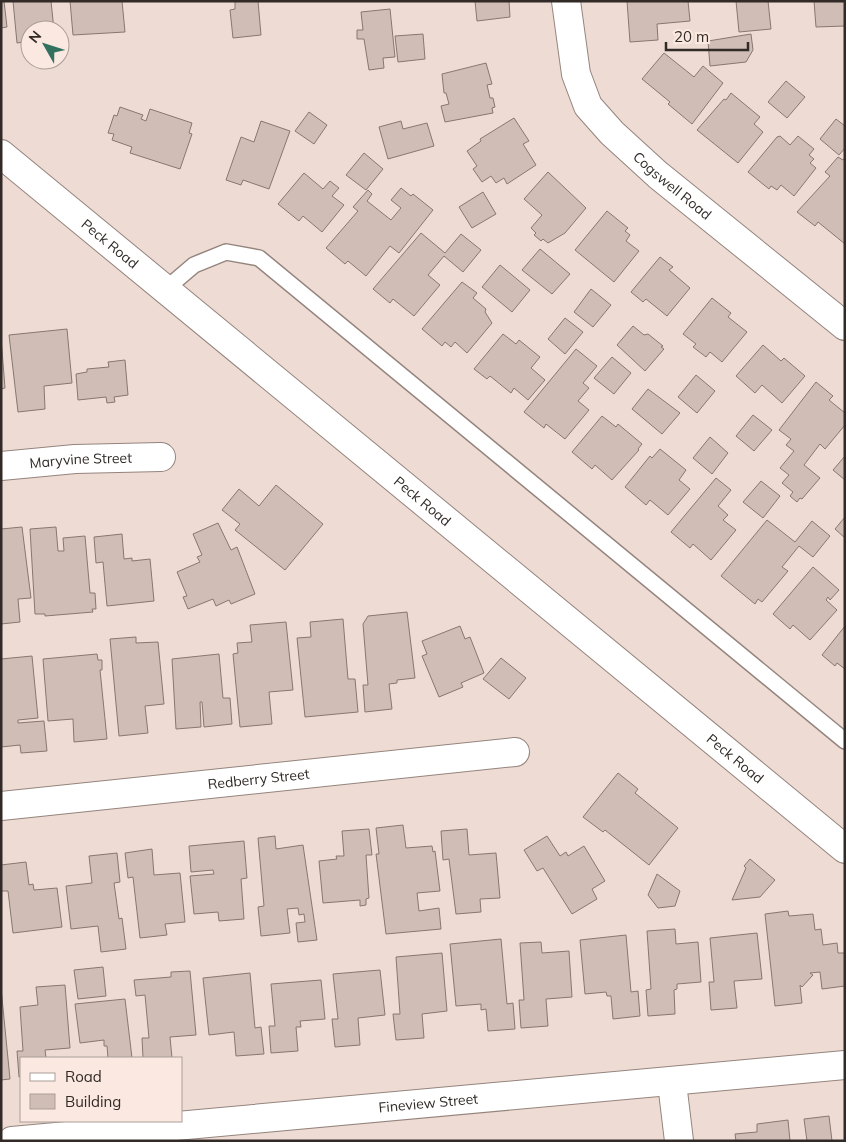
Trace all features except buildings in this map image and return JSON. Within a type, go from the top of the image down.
[{"type":"street","name":"Cogswell Road","points":[[566,1],[576,74],[588,106],[612,133],[658,175],[845,326]]},
{"type":"street","name":"Peck Road","points":[[1,154],[167,288],[845,849]]},
{"type":"street","name":"Maryvine Street","points":[[1,466],[75,459],[161,457]]},
{"type":"street","name":"Redberry Street","points":[[1,806],[515,752]]},
{"type":"street","name":"Fineview Street","points":[[12,1141],[120,1136],[845,1065]]},
{"type":"street","points":[[672,1082],[679,1141]]},
{"type":"lane","points":[[167,288],[194,264],[226,252],[259,258],[845,741]]}]
